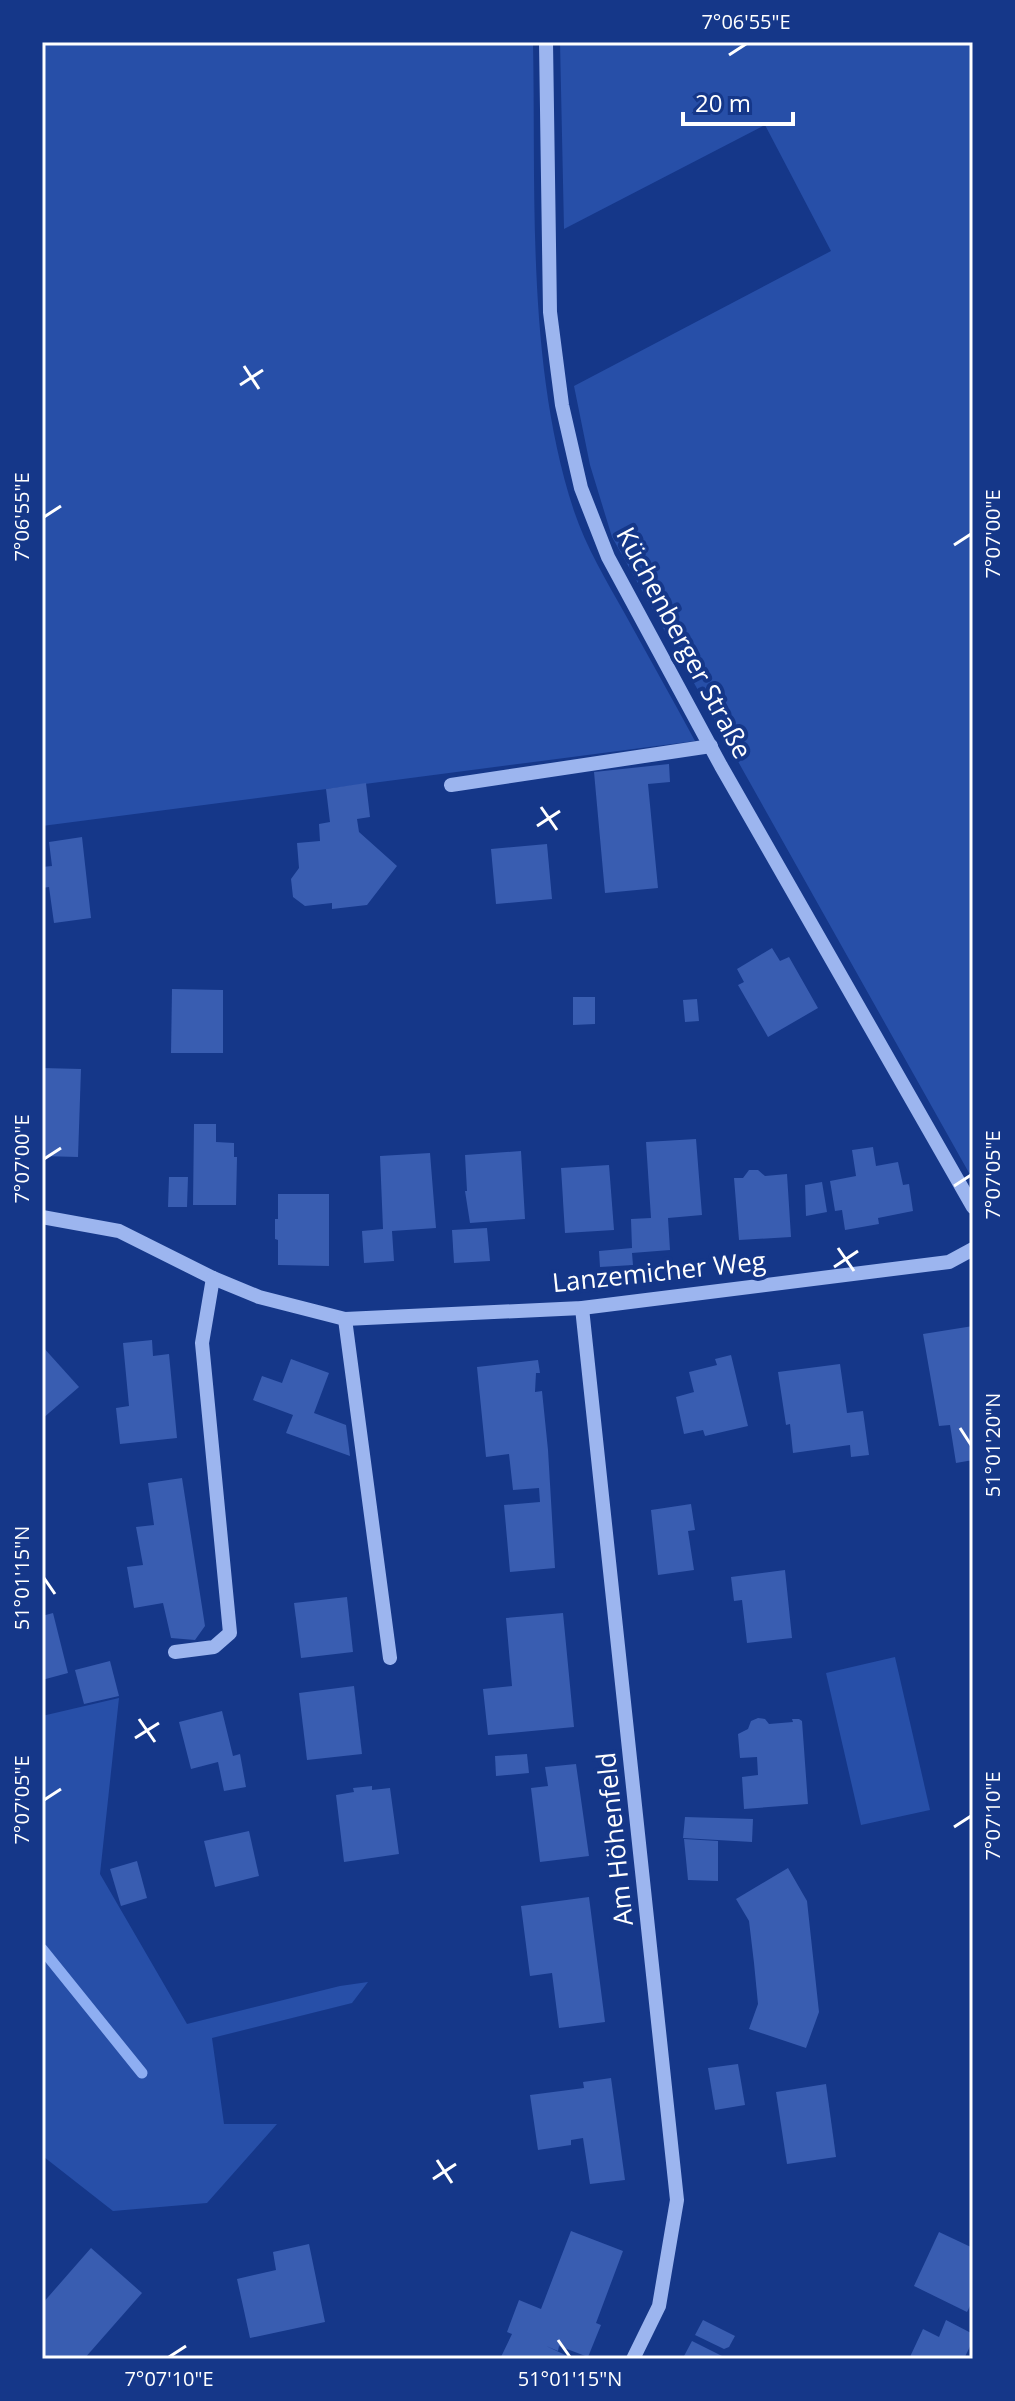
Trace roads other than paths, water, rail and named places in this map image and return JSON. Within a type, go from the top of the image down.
[{"type":"street","name":"Küchenberger Straße","points":[[546,42],[550,312],[562,405],[581,488],[608,557],[711,746],[973,1207]]},
{"type":"street","points":[[451,785],[711,746]]},
{"type":"street","name":"Lanzemicher Weg","points":[[42,1217],[119,1231],[213,1278],[259,1297],[345,1319],[582,1308],[949,1262],[973,1249]]},
{"type":"street","points":[[175,1652],[214,1647],[230,1633],[202,1343],[213,1278]]},
{"type":"street","name":"Am Höhenfeld","points":[[582,1308],[677,2200],[659,2306],[633,2359]]},
{"type":"street","points":[[345,1319],[390,1658]]},
{"type":"waterway","points":[[42,1949],[142,2073]]}]
